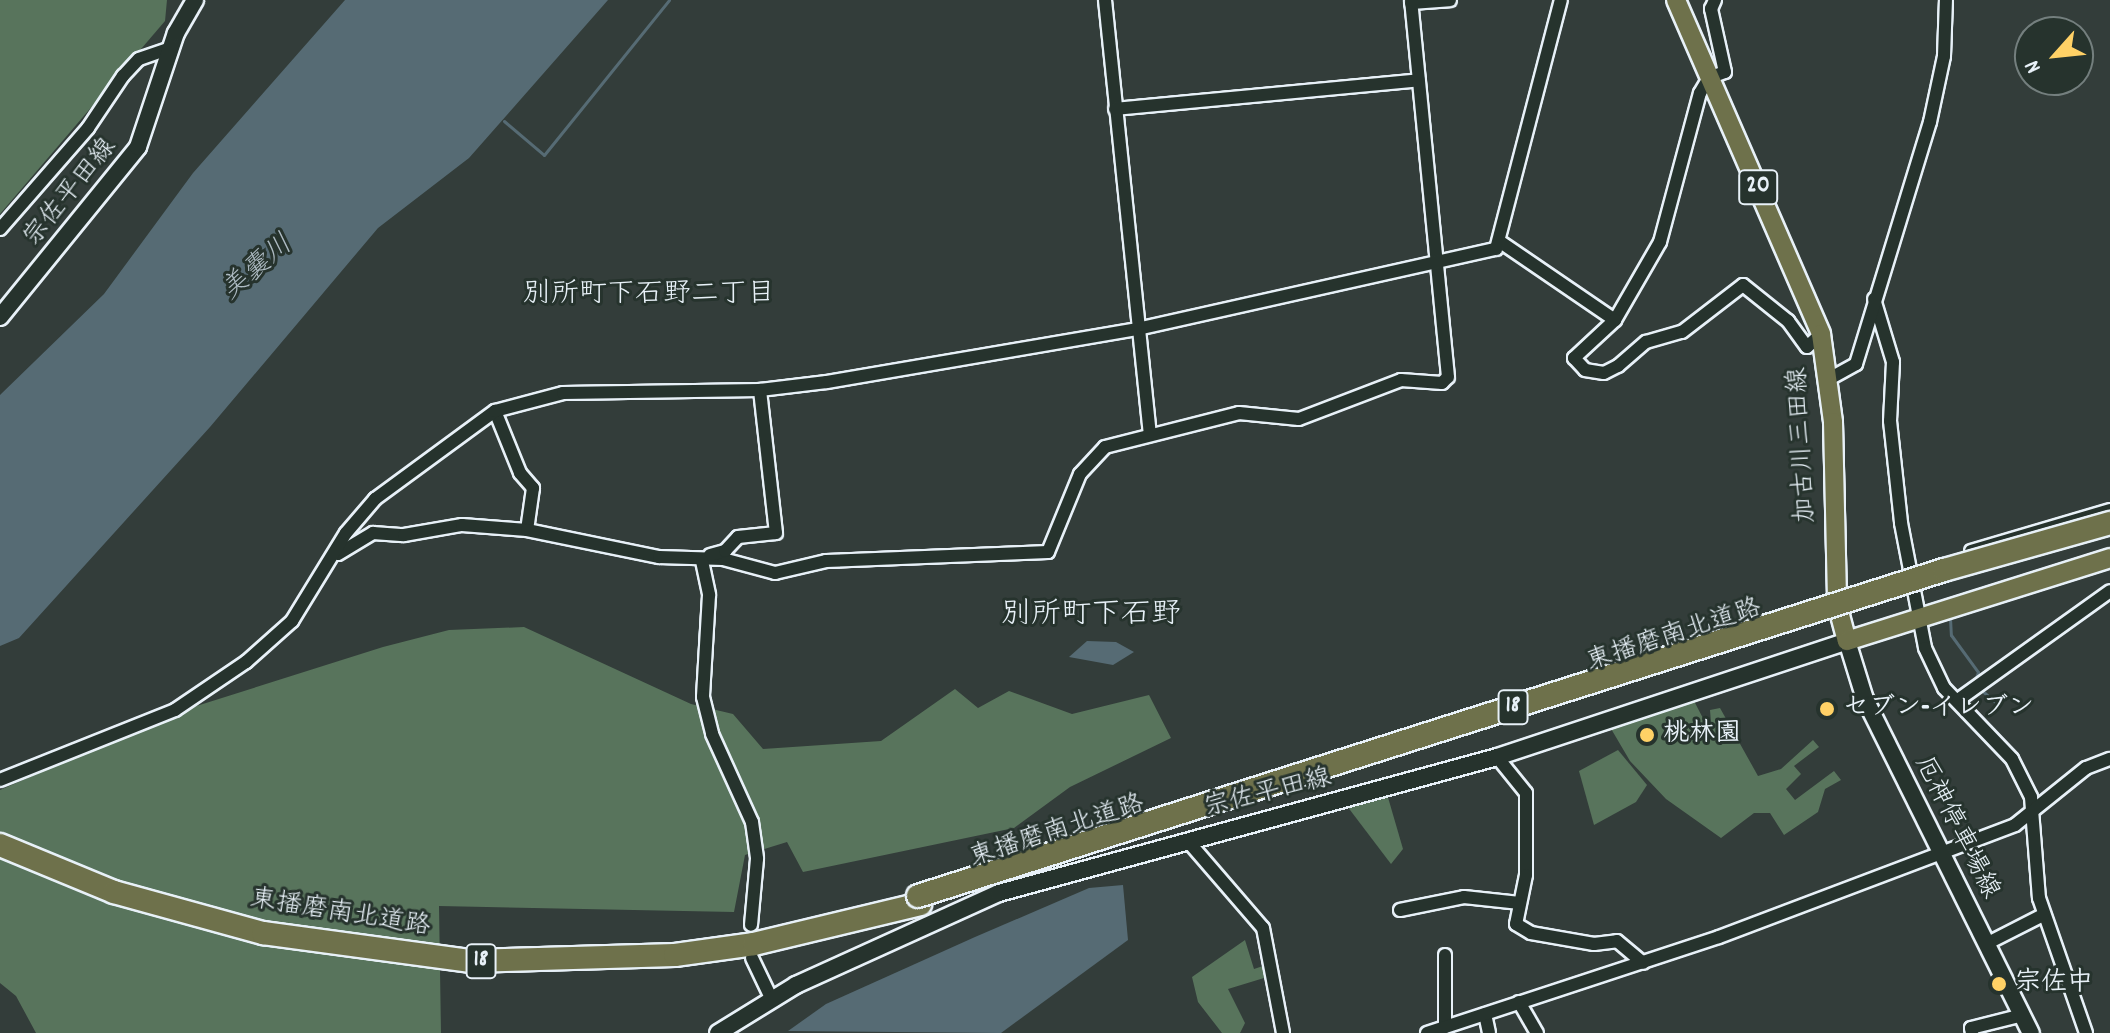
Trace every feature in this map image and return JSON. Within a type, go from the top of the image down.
[{"type":"highway","name":"東播磨南北道路","points":[[919,900],[2110,523]]},
{"type":"highway","name":"東播磨南北道路","points":[[0,845],[263,933],[471,961],[675,955],[781,938],[919,900],[2110,531]]},
{"type":"highway","name":"東播磨南北道路","points":[[0,835],[51,862]]},
{"type":"main road","name":"宗佐平田線","points":[[0,317],[138,147],[171,48],[195,0]]},
{"type":"main road","name":"加古川三田線","points":[[1676,0],[1821,334],[1829,379],[1833,545],[1847,641]]},
{"type":"main road","points":[[1847,641],[1918,615],[2110,558]]},
{"type":"main road","name":"宗佐平田線","points":[[718,1033],[772,1000],[999,893],[1497,757],[1847,641]]},
{"type":"main road","name":"厄神停車場線","points":[[1847,641],[1865,699],[2031,1033]]},
{"type":"street","points":[[1105,0],[1150,432]]},
{"type":"street","points":[[332,559],[373,533],[462,525],[527,530],[702,561],[723,559],[775,573],[826,561],[1048,552],[1089,459],[1150,432],[1196,428],[1239,413],[1299,419],[1401,380],[1442,383],[1448,377],[1411,2],[1450,0]]},
{"type":"street","points":[[1502,243],[1561,0]]},
{"type":"street","points":[[1715,0],[1711,9],[1725,72],[1709,78],[1660,242],[1615,320],[1574,358],[1585,370],[1604,373],[1618,366],[1646,342],[1682,332],[1743,285],[1788,321],[1807,347],[1821,334]]},
{"type":"street","points":[[1829,379],[1856,364],[1930,122],[1944,56],[1946,0]]},
{"type":"street","points":[[0,229],[88,128],[123,76],[139,59],[171,48]]},
{"type":"street","points":[[1115,109],[1419,80]]},
{"type":"street","points":[[0,780],[191,700],[292,621],[375,499],[495,411],[563,393],[760,390],[1137,329],[1436,265],[1502,243]]},
{"type":"street","points":[[1502,243],[1615,320]]},
{"type":"street","points":[[1874,299],[1893,362],[1890,421],[1909,571],[1925,648],[1944,688],[2012,759],[2033,815],[2031,849],[2043,915],[2086,1033]]},
{"type":"street","points":[[702,561],[725,551],[738,537],[776,533],[760,390]]},
{"type":"street","points":[[495,411],[520,473],[533,488],[527,530]]},
{"type":"street","points":[[1872,582],[2110,510]]},
{"type":"street","points":[[702,561],[709,595],[703,697],[712,734],[752,822],[757,859],[751,925]]},
{"type":"street","points":[[1958,700],[2110,591]]},
{"type":"street","points":[[1497,757],[1526,793],[1526,875],[1516,924],[1524,930],[1594,944],[1617,941],[1643,963]]},
{"type":"street","points":[[1427,1033],[1643,963],[2033,815],[2086,768],[2110,759]]},
{"type":"street","points":[[1187,840],[1263,928],[1283,1033]]},
{"type":"street","points":[[1400,910],[1464,897],[1520,903]]},
{"type":"street","points":[[1988,943],[2043,915]]},
{"type":"street","points":[[1445,955],[1445,1027]]},
{"type":"street","points":[[752,958],[772,1000]]},
{"type":"street","points":[[1519,1002],[1537,1033]]},
{"type":"street","points":[[1485,1014],[1489,1033]]},
{"type":"street","points":[[1972,1033],[1971,1028],[2023,1015]]},
{"type":"green space","points":[[0,0],[167,0],[165,21],[0,214]]},
{"type":"green space","points":[[524,627],[691,704],[733,714],[763,749],[881,741],[955,689],[978,708],[1009,691],[1072,714],[1149,695],[1171,738],[1070,787],[1014,828],[803,872],[787,842],[745,855],[734,912],[439,906],[441,1033],[36,1033],[16,996],[0,983],[0,790],[187,709],[383,647],[449,630]]},
{"type":"green space","points":[[1693,699],[1706,724],[1711,723],[1710,710],[1720,708],[1758,776],[1781,769],[1813,740],[1819,747],[1794,766],[1801,774],[1786,789],[1795,800],[1834,771],[1841,780],[1825,789],[1818,812],[1784,835],[1770,813],[1754,813],[1721,838],[1666,799],[1630,761],[1610,727]]},
{"type":"green space","points":[[1618,750],[1647,785],[1636,802],[1594,825],[1579,771]]},
{"type":"green space","points":[[1387,794],[1403,849],[1391,864],[1347,806]]},
{"type":"green space","points":[[1245,940],[1254,969],[1263,966],[1264,978],[1228,989],[1245,1023],[1240,1033],[1222,1033],[1198,1002],[1192,977]]},
{"type":"water","name":"美嚢川","points":[[345,0],[608,0],[469,158],[378,228],[210,427],[19,638],[0,646],[0,395],[104,294],[193,173]]},
{"type":"water","points":[[1087,641],[1116,642],[1134,652],[1113,665],[1069,657]]},
{"type":"water","points":[[1123,885],[1128,940],[1001,1033],[788,1031],[826,1004],[975,937],[1089,888]]},
{"type":"waterway","points":[[504,121],[544,155],[669,0]]},
{"type":"waterway","points":[[1950,618],[1951,635],[1978,672],[1974,683]]},
{"type":"waterway","points":[[1979,688],[1996,703]]},
{"type":"place","name":"セブン-イレブン","points":[[1827,709]]},
{"type":"place","name":"桃林園","points":[[1647,735]]},
{"type":"place","name":"宗佐中","points":[[1999,984]]},
{"type":"district","name":"別所町下石野二丁目","points":[[649,296]]},
{"type":"district","name":"別所町下石野","points":[[1091,617]]}]
